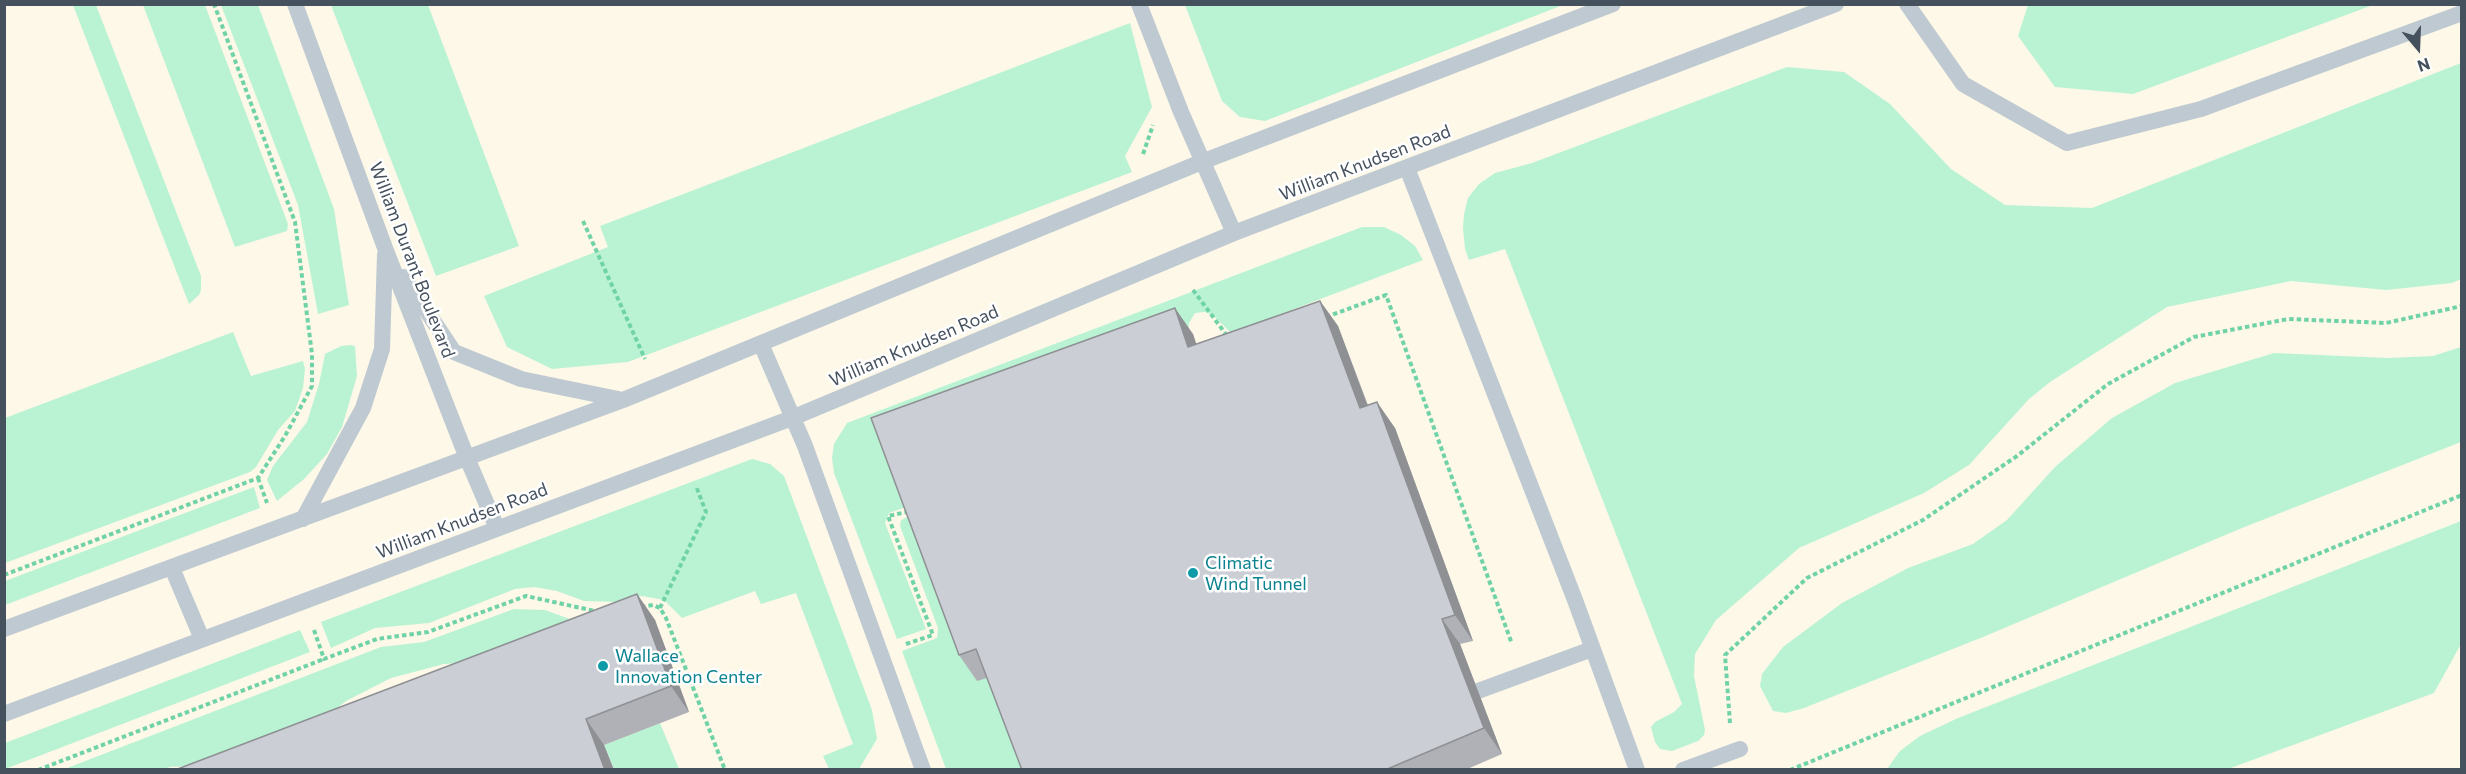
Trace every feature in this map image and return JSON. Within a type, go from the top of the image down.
[{"type":"lane","name":"William Durant Boulevard","points":[[295,4],[385,248],[467,458],[497,528]]},
{"type":"lane","points":[[1139,4],[1181,112],[1234,233]]},
{"type":"lane","points":[[4,629],[623,400],[1204,161],[1613,4]]},
{"type":"lane","name":"William Knudsen Road","points":[[4,714],[792,418],[1234,233],[1836,4]]},
{"type":"lane","points":[[1907,4],[1963,84],[2067,143],[2201,109],[2462,13]]},
{"type":"lane","points":[[1407,168],[1637,770]]},
{"type":"lane","points":[[385,248],[454,352],[521,379],[623,400]]},
{"type":"lane","points":[[303,519],[363,408],[382,349],[385,248]]},
{"type":"lane","points":[[761,344],[805,446],[923,770]]},
{"type":"lane","points":[[172,568],[202,639]]},
{"type":"lane","points":[[1478,691],[1592,649]]},
{"type":"lane","points":[[1683,770],[1740,749]]},
{"type":"path","points":[[4,575],[258,478],[285,436],[312,386],[312,354],[295,222],[214,4]]},
{"type":"path","points":[[583,221],[649,368]]},
{"type":"path","points":[[1193,290],[1223,327],[1230,342]]},
{"type":"path","points":[[1321,318],[1386,296],[1512,644]]},
{"type":"path","points":[[1740,749],[1731,726],[1725,655],[1807,578],[1923,519],[2017,456],[2108,384],[2194,337],[2289,319],[2386,323],[2462,306]]},
{"type":"path","points":[[258,478],[268,504]]},
{"type":"path","points":[[660,608],[706,512],[694,481]]},
{"type":"path","points":[[1790,770],[2462,495]]},
{"type":"path","points":[[879,652],[933,635],[888,516],[907,512]]},
{"type":"path","points":[[38,770],[377,639],[428,632],[526,596],[600,612]]},
{"type":"path","points":[[634,609],[653,605],[660,608],[666,618],[725,770]]},
{"type":"path","points":[[314,630],[324,659]]},
{"type":"shaded area","points":[[5,5],[2461,5],[2461,769],[5,770]]},
{"type":"green space","points":[[2028,4],[2373,5],[2133,94],[2055,87],[2018,36]]},
{"type":"green space","points":[[73,5],[96,5],[201,276],[199,295],[189,304]]},
{"type":"green space","points":[[143,5],[205,5],[288,224],[287,231],[235,247]]},
{"type":"green space","points":[[221,5],[258,5],[334,209],[349,305],[318,314],[298,205]]},
{"type":"green space","points":[[331,5],[428,5],[519,246],[436,276]]},
{"type":"green space","points":[[1185,5],[1563,5],[1265,121],[1240,117],[1222,101]]},
{"type":"green space","points":[[1130,23],[1152,107],[1125,156],[1132,172],[628,362],[552,369],[507,347],[484,296],[608,247],[600,226]]},
{"type":"green space","points":[[2461,63],[2461,279],[2452,283],[2386,290],[2291,281],[2167,307],[2050,382],[2029,399],[1969,465],[1924,493],[1799,548],[1716,620],[1695,654],[1694,676],[1705,730],[1704,735],[1698,741],[1672,751],[1660,749],[1655,742],[1651,727],[1682,704],[1505,249],[1469,260],[1465,249],[1464,214],[1468,198],[1479,184],[1495,173],[1532,163],[1787,67],[1844,72],[1890,104],[1951,169],[2005,205],[2092,208]]},
{"type":"green space","points":[[1362,227],[1384,227],[1401,235],[1415,246],[1423,260],[1231,333],[1214,316],[1205,312],[1195,313],[1189,323],[1188,335],[912,505],[889,513],[885,523],[926,629],[897,639],[834,473],[832,458],[834,444],[847,423]]},
{"type":"green space","points":[[233,332],[251,376],[303,361],[305,369],[303,388],[295,411],[278,430],[256,467],[250,472],[5,563],[5,418]]},
{"type":"green space","points":[[341,346],[355,346],[357,376],[342,427],[327,454],[304,479],[277,501],[267,480],[273,466],[307,422],[319,384],[325,354]]},
{"type":"green space","points":[[2461,347],[2461,442],[2242,528],[1983,637],[1804,708],[1786,713],[1773,711],[1760,686],[1762,674],[1783,647],[1842,603],[1908,568],[1973,544],[2007,520],[2055,467],[2112,418],[2175,383],[2274,353],[2388,358],[2433,356]]},
{"type":"green space","points":[[752,459],[770,464],[784,476],[872,710],[877,739],[859,769],[829,769],[823,756],[853,744],[796,593],[761,604],[755,591],[682,618],[664,600],[642,596],[616,602],[584,601],[557,591],[534,587],[515,589],[429,623],[375,628],[331,648],[321,622]]},
{"type":"green space","points":[[254,487],[260,508],[5,605],[5,581]]},
{"type":"green space","points":[[915,513],[977,680],[994,675],[1030,769],[946,769],[902,651],[937,638],[938,628],[900,526],[901,520]]},
{"type":"green space","points":[[2461,521],[2461,644],[2434,693],[2228,769],[1887,769],[1900,751],[1920,736],[1958,718]]},
{"type":"green space","points":[[514,609],[545,610],[578,622],[492,661],[444,664],[391,678],[346,701],[312,728],[216,765],[165,769],[62,770],[381,647],[424,642]]},
{"type":"green space","points":[[300,630],[310,652],[5,769],[5,743]]},
{"type":"green space","points":[[660,723],[679,769],[614,769],[604,745]]},
{"type":"building","name":"Climatic Wind Tunnel","points":[[1320,301],[1360,408],[1377,402],[1455,615],[1442,619],[1484,728],[1385,770],[1022,770],[976,649],[959,655],[871,418],[1175,308],[1188,347]]},
{"type":"building","name":"Wallace Innovation Center","points":[[637,594],[671,686],[586,719],[605,770],[175,770]]},
{"type":"place","name":"Climatic Wind Tunnel","points":[[1193,573]]},
{"type":"place","name":"Wallace Innovation Center","points":[[603,666]]}]
